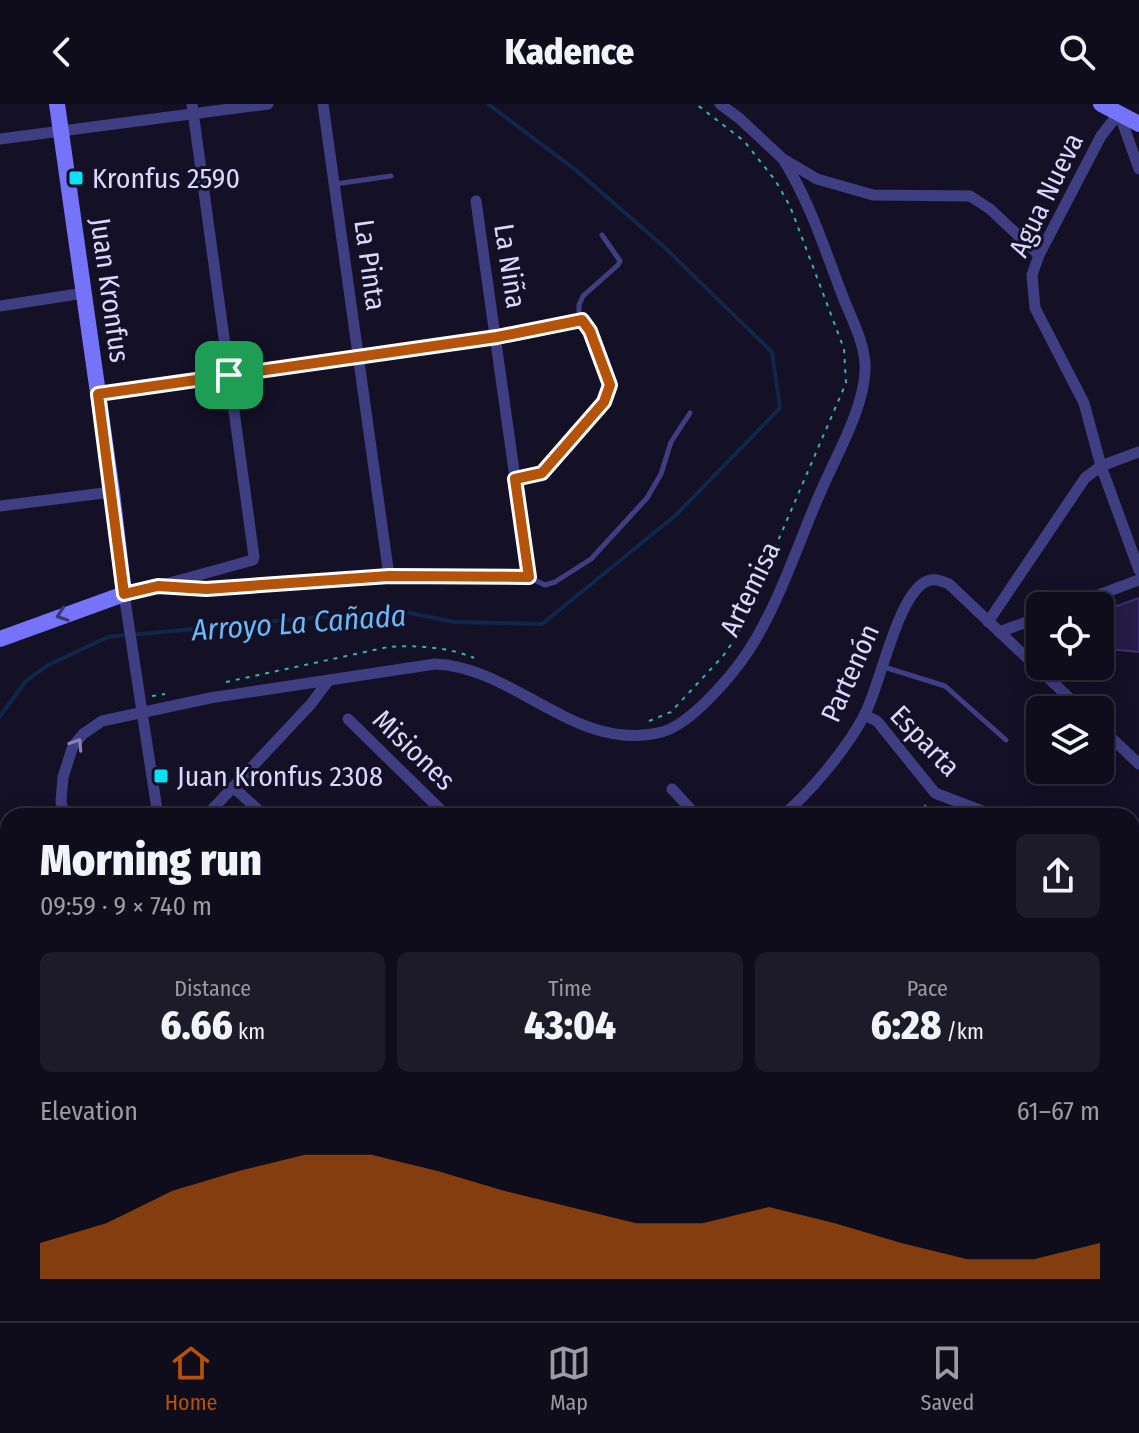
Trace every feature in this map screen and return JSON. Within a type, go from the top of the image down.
[{"type":"main road","name":"Juan Kronfus","points":[[57,104],[124,594]]},
{"type":"main road","points":[[1101,104],[1117,109],[1139,124]]},
{"type":"main road","points":[[0,639],[124,594]]},
{"type":"street","points":[[0,139],[61,133],[193,109],[268,104]]},
{"type":"street","name":"La Pinta","points":[[323,104],[389,576]]},
{"type":"street","points":[[720,104],[783,159],[817,179],[856,191],[891,195],[970,196],[990,209],[1039,255]]},
{"type":"street","points":[[739,118],[741,104]]},
{"type":"street","points":[[124,594],[253,560],[254,557],[193,109]]},
{"type":"street","points":[[1117,109],[1139,169]]},
{"type":"street","name":"Agua Nueva","points":[[1117,109],[1039,255],[1032,275],[1035,308],[1084,403],[1101,466],[1139,570]]},
{"type":"street","name":"Artemisa","points":[[62,808],[63,777],[73,746],[92,726],[141,710],[411,667],[449,665],[477,673],[591,729],[623,736],[664,731],[679,724],[731,673],[762,628],[855,412],[865,372],[861,344],[805,199],[783,159]]},
{"type":"street","name":"La Niña","points":[[476,201],[529,577]]},
{"type":"street","points":[[0,306],[84,293]]},
{"type":"street","points":[[98,394],[497,337]]},
{"type":"street","points":[[1067,696],[988,622],[1085,478],[1101,466],[1139,452]]},
{"type":"street","points":[[0,506],[112,492]]},
{"type":"street","points":[[158,586],[206,589],[389,576],[529,577]]},
{"type":"street","name":"Partenón","points":[[790,808],[810,789],[864,715],[905,607],[924,583],[938,580],[949,584],[988,622]]},
{"type":"street","points":[[1107,592],[1139,580]]},
{"type":"street","name":"Juan Kronfus","points":[[124,594],[157,808]]},
{"type":"street","points":[[999,632],[1026,622]]},
{"type":"street","points":[[213,808],[311,704],[329,680]]},
{"type":"street","name":"Esparta","points":[[864,715],[877,721],[935,793],[974,808]]},
{"type":"street","name":"Misiones","points":[[348,719],[439,808]]},
{"type":"street","points":[[1114,740],[1139,764]]},
{"type":"street","points":[[233,787],[256,808]]},
{"type":"street","points":[[672,789],[690,808]]},
{"type":"lane","points":[[335,184],[391,176]]},
{"type":"lane","points":[[515,479],[542,473],[604,402],[609,392],[610,385],[590,331],[579,314],[583,296],[620,261],[602,235]]},
{"type":"lane","points":[[497,337],[582,320]]},
{"type":"lane","points":[[529,577],[545,585],[591,559],[647,498],[661,474],[671,442],[690,413]]},
{"type":"lane","points":[[883,666],[945,686],[1006,740]]},
{"type":"path","points":[[923,808],[935,793]]},
{"type":"building","points":[[1139,598],[1139,652],[1114,649],[1114,607]]},
{"type":"waterway","name":"Arroyo La Cañada","points":[[0,716],[26,681],[48,665],[108,637],[396,610],[454,622],[542,624],[676,515],[780,408],[772,352],[663,246],[577,171],[488,104]]},
{"type":"place","name":"Kronfus 2590","points":[[76,178]]},
{"type":"place","name":"Juan Kronfus 2308","points":[[161,776]]},
{"type":"route","points":[[582,320],[590,331],[610,385],[604,402],[542,473],[515,479],[529,577],[389,576],[206,589],[158,586],[124,594],[98,394],[229,375],[497,337],[582,320]]}]
